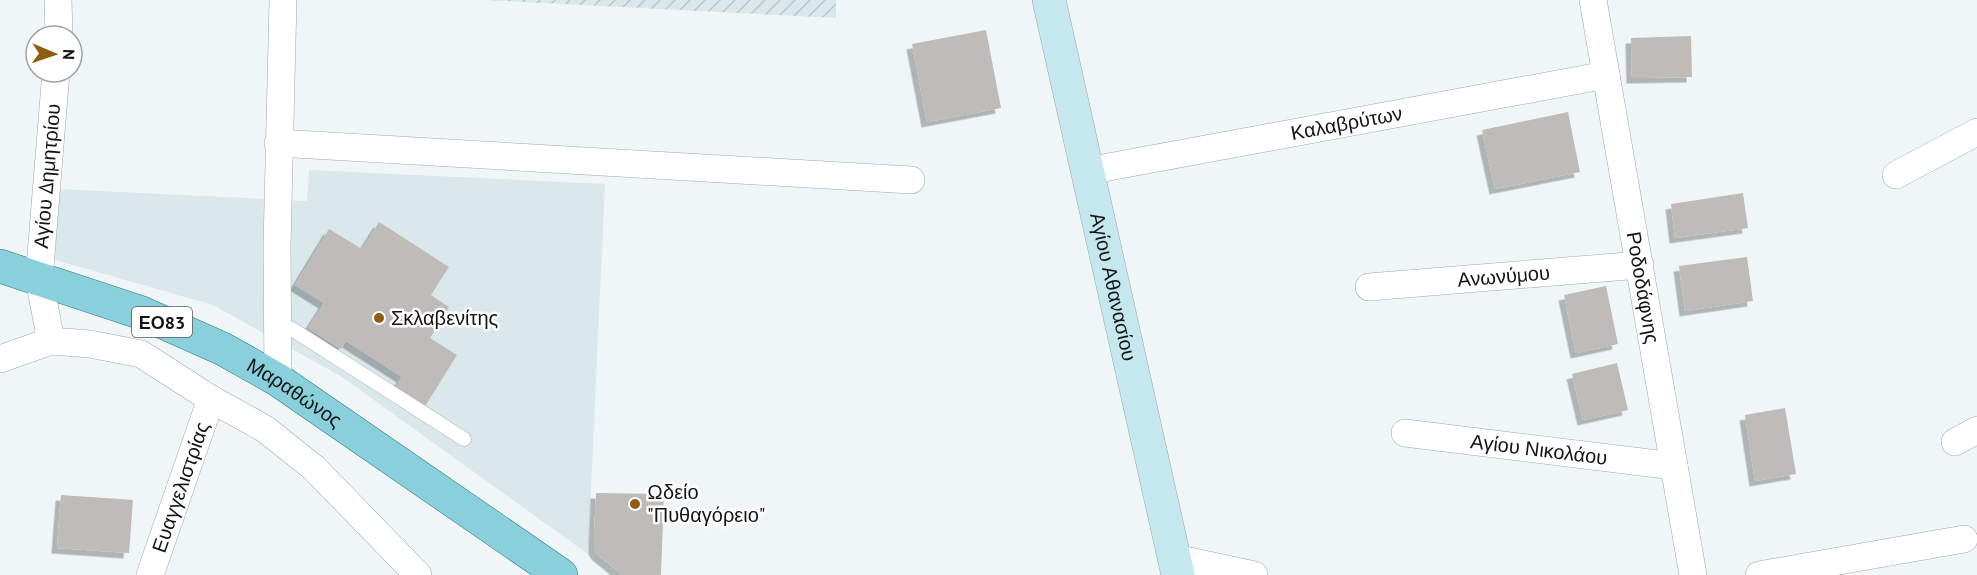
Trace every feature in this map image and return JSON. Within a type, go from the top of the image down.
[{"type":"main road","name":"Μαραθώνος","points":[[0,266],[142,313],[223,349],[278,380],[561,575]]},
{"type":"street","points":[[58,0],[58,24]]},
{"type":"street","points":[[278,380],[278,143],[283,65],[283,0]]},
{"type":"street","name":"Αγίου Αθανασίου","points":[[1049,0],[1177,566]]},
{"type":"street","name":"Ροδοδάφνης","points":[[1593,0],[1693,575]]},
{"type":"street","name":"Καλαβρύτων","points":[[1086,171],[1606,75]]},
{"type":"street","name":"Αγίου Δημητρίου","points":[[51,341],[39,279],[55,84]]},
{"type":"street","points":[[1896,175],[1977,132]]},
{"type":"street","points":[[278,143],[912,180]]},
{"type":"street","name":"Ανωνύμου","points":[[1369,287],[1640,265]]},
{"type":"street","points":[[0,359],[51,341],[90,344],[141,354],[211,399],[265,429],[314,468],[418,575]]},
{"type":"street","name":"Ευαγγελιστρίας","points":[[150,575],[211,399]]},
{"type":"street","name":"Αγίου Νικολάου","points":[[1405,433],[1674,466]]},
{"type":"street","points":[[1760,575],[1964,539]]},
{"type":"street","points":[[1177,566],[1254,575]]},
{"type":"lane","points":[[278,322],[464,439]]},
{"type":"shaded area","points":[[484,0],[836,0],[836,18]]},
{"type":"shaded area","points":[[309,170],[605,184],[588,554],[342,377],[213,305],[52,259],[59,189],[307,201]]},
{"type":"building","points":[[986,30],[1001,108],[927,122],[912,44]]},
{"type":"building","points":[[1691,36],[1692,77],[1632,78],[1631,38]]},
{"type":"building","points":[[1568,112],[1580,172],[1495,189],[1482,130]]},
{"type":"building","points":[[1743,193],[1748,228],[1675,238],[1671,204]]},
{"type":"building","name":"Σκλαβενίτης","points":[[379,222],[449,267],[431,295],[449,307],[430,338],[457,355],[424,408],[394,389],[402,377],[346,341],[341,349],[308,328],[324,303],[295,285],[329,229],[362,249]]},
{"type":"building","points":[[1747,257],[1753,301],[1685,311],[1679,266]]},
{"type":"building","points":[[1606,286],[1618,344],[1576,353],[1564,295]]},
{"type":"building","points":[[1617,363],[1628,410],[1583,420],[1572,374]]},
{"type":"building","points":[[1785,408],[1796,474],[1755,481],[1745,415]]},
{"type":"building","points":[[596,493],[664,494],[661,575],[626,575],[620,573],[597,554],[594,549]]},
{"type":"building","points":[[61,495],[133,500],[129,553],[57,548]]},
{"type":"place","name":"Σκλαβενίτης","points":[[379,318]]},
{"type":"place","name":"Ωδείο \"Πυθαγόρειο\"","points":[[635,504]]}]
